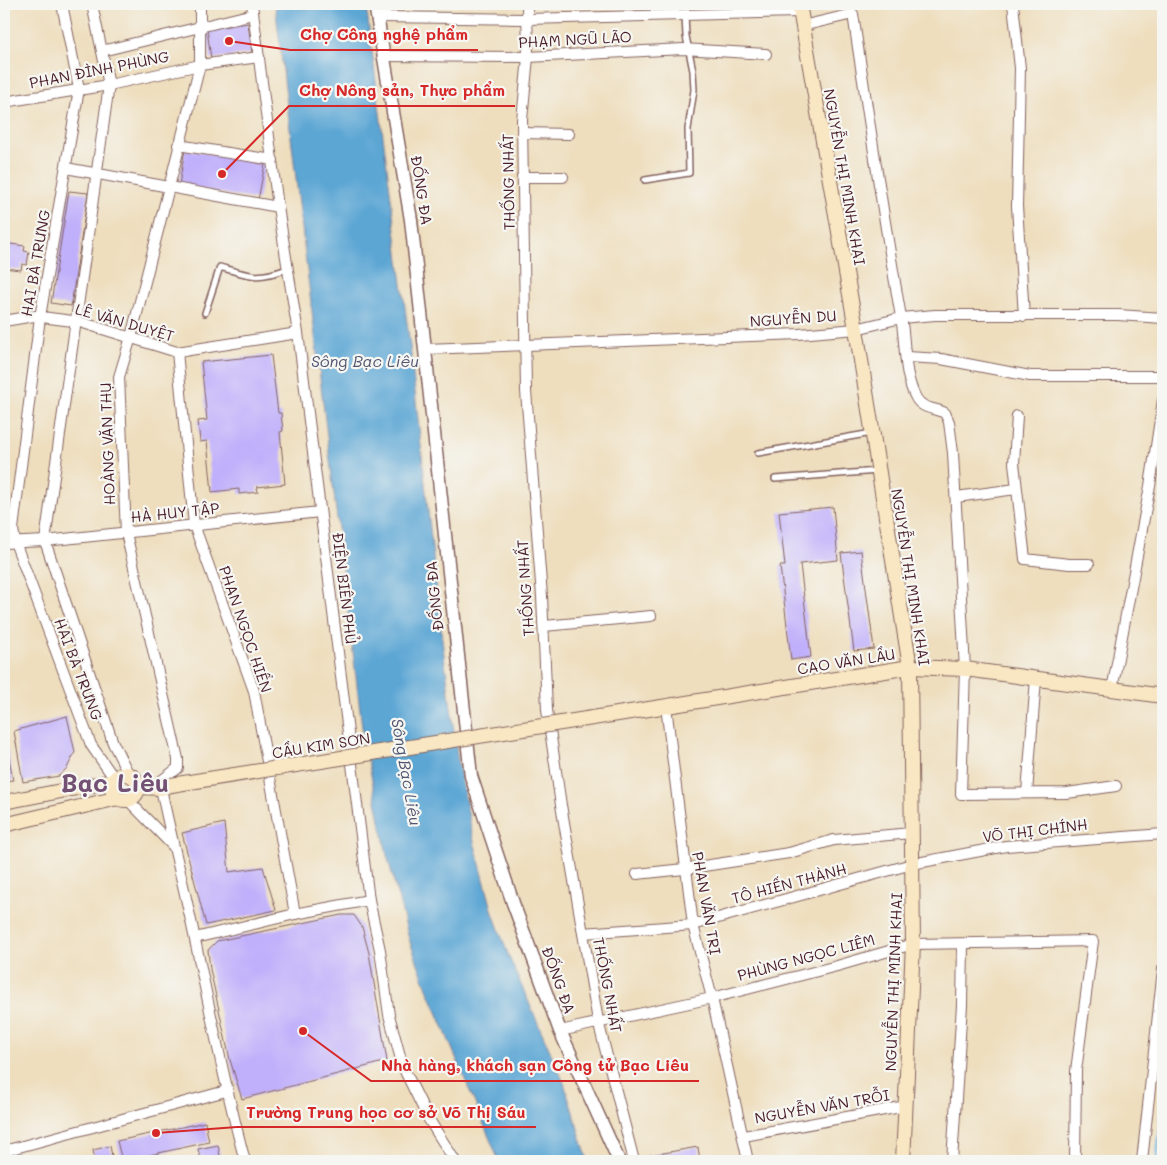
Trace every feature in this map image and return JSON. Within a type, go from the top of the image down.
[{"type":"main road","name":"NGUYỄN THỊ MINH KHAI","points":[[800,14],[856,329],[910,667],[913,944],[904,1161]]},
{"type":"main road","name":"CAO VĂN LẦU","points":[[624,713],[910,667],[965,669],[1163,696]]},
{"type":"main road","name":"CẦU KIM SƠN","points":[[139,787],[166,787],[624,713]]},
{"type":"main road","points":[[4,825],[123,799],[135,795],[139,787],[136,778],[128,773],[119,775],[114,780],[112,790],[123,799]]},
{"type":"main road","points":[[4,802],[114,780]]},
{"type":"street","name":"HAI BÀ TRƯNG","points":[[62,4],[79,89],[40,317],[13,530],[15,542],[91,745],[114,780]]},
{"type":"street","name":"HAI BÀ TRƯNG","points":[[92,4],[109,85],[45,541],[113,743],[128,773]]},
{"type":"street","name":"HOÀNG VĂN THỤ","points":[[166,787],[161,781],[178,768],[178,759],[126,533],[119,377],[131,337],[178,145],[200,65],[200,4]]},
{"type":"street","name":"ĐỐNG ĐA","points":[[375,4],[411,220],[426,349],[455,644],[471,776],[513,903],[560,1031],[619,1161]]},
{"type":"street","name":"THỐNG NHẤT","points":[[528,4],[528,56],[522,133],[526,390],[544,626],[547,710],[598,1021],[634,1161]]},
{"type":"street","points":[[1013,4],[1020,68],[1017,206],[1024,316]]},
{"type":"street","points":[[102,51],[201,27],[252,9]]},
{"type":"street","name":"ĐIỆN BIÊN PHỦ","points":[[252,9],[278,207],[298,333],[368,900],[380,950],[389,1015],[403,1067],[428,1118],[456,1161]]},
{"type":"street","points":[[378,18],[853,14],[884,226],[901,318],[908,378],[917,401],[924,407],[936,408],[945,413],[949,422],[956,497],[965,669],[961,794],[1067,793],[1116,786]]},
{"type":"street","name":"PHẠM NGŨ LÃO","points":[[384,56],[528,56],[688,49],[766,54]]},
{"type":"street","name":"PHAN ĐÌNH PHÙNG","points":[[4,102],[109,85],[200,65],[259,57]]},
{"type":"street","points":[[522,133],[569,134]]},
{"type":"street","points":[[178,145],[273,160]]},
{"type":"street","points":[[66,168],[278,207]]},
{"type":"street","points":[[522,177],[562,177]]},
{"type":"street","name":"NGUYỄN DU","points":[[426,349],[800,334],[856,329],[901,318],[935,315],[1162,318]]},
{"type":"street","name":"LÊ VĂN DUYỆT","points":[[4,321],[40,317],[75,322],[177,352],[298,333]]},
{"type":"street","name":"PHAN NGỌC HIỂN","points":[[177,352],[194,525],[254,690],[295,914]]},
{"type":"street","points":[[907,358],[941,359],[1030,376],[1163,376]]},
{"type":"street","points":[[1112,690],[1149,494],[1163,400]]},
{"type":"street","points":[[1017,416],[1014,463],[1025,559],[1069,564],[1089,564]]},
{"type":"street","points":[[956,497],[1016,489]]},
{"type":"street","name":"HÀ HUY TẬP","points":[[4,543],[45,541],[320,512]]},
{"type":"street","points":[[544,626],[652,616]]},
{"type":"street","points":[[1026,793],[1036,680]]},
{"type":"street","name":"PHAN VĂN TRỊ","points":[[666,706],[684,869],[693,925],[712,998],[748,1161]]},
{"type":"street","points":[[166,787],[172,846],[195,938],[226,1091],[245,1161]]},
{"type":"street","points":[[123,799],[172,846]]},
{"type":"street","points":[[637,874],[789,853],[834,840],[911,833]]},
{"type":"street","name":"VÕ THỊ CHÍNH","points":[[912,864],[1006,846],[1163,834]]},
{"type":"street","name":"TÔ HIẾN THÀNH","points":[[583,933],[693,925],[912,864]]},
{"type":"street","points":[[195,938],[295,914],[368,900]]},
{"type":"street","name":"PHÙNG NGỌC LIÊM","points":[[560,1031],[598,1021],[712,998],[913,944],[1092,941],[1076,1071],[1075,1161]]},
{"type":"street","points":[[952,1161],[962,1005],[963,944]]},
{"type":"street","points":[[1142,1161],[1163,969]]},
{"type":"street","points":[[4,1151],[226,1091]]},
{"type":"street","name":"NGUYỄN VĂN TRỖI","points":[[744,1136],[906,1106]]},
{"type":"lane","points":[[646,180],[689,173],[688,128],[694,90],[685,15]]},
{"type":"lane","points":[[206,313],[220,267],[252,277],[270,276],[288,269]]},
{"type":"lane","points":[[758,453],[872,433]]},
{"type":"lane","points":[[775,479],[878,471]]},
{"type":"water","name":"Sông Bạc Liêu","points":[[275,4],[366,4],[410,346],[443,647],[458,762],[473,838],[493,913],[509,957],[564,1083],[588,1161],[499,1161],[427,988],[410,942],[387,855],[363,735]]},
{"type":"building","points":[[248,23],[252,53],[211,59],[207,29]]},
{"type":"building","points":[[185,149],[265,164],[258,200],[179,185]]},
{"type":"building","points":[[69,191],[88,193],[71,306],[51,303]]},
{"type":"building","points":[[4,243],[25,246],[24,251],[29,252],[27,265],[22,264],[21,270],[4,268]]},
{"type":"building","points":[[271,355],[278,413],[281,413],[283,431],[280,432],[285,484],[257,487],[258,492],[239,494],[239,489],[212,492],[207,441],[200,442],[198,421],[207,420],[201,362]]},
{"type":"building","points":[[833,507],[838,560],[800,564],[811,657],[791,660],[780,566],[785,566],[779,512]]},
{"type":"building","points":[[861,551],[874,649],[854,651],[841,553]]},
{"type":"building","points":[[67,716],[75,752],[67,768],[59,776],[23,782],[14,731]]},
{"type":"building","points":[[4,731],[13,780],[4,781]]},
{"type":"building","points":[[224,823],[229,872],[263,867],[276,910],[206,925],[182,833]]},
{"type":"building","points":[[341,915],[354,915],[362,927],[369,953],[387,1061],[242,1099],[230,1060],[210,969],[208,950],[217,941]]},
{"type":"building","points":[[205,1122],[209,1142],[122,1161],[117,1141]]},
{"type":"building","points":[[218,1145],[221,1161],[201,1161],[198,1149]]},
{"type":"building","points":[[110,1146],[113,1161],[95,1161],[93,1150]]},
{"type":"building","points":[[698,1147],[700,1161],[647,1161],[646,1156]]},
{"type":"waterway","points":[[1157,1161],[1163,1109]]},
{"type":"place","name":"Chợ Công nghệ phẩm","points":[[229,41]]},
{"type":"place","name":"Chợ Nông sản, Thực phẩm","points":[[222,174]]},
{"type":"place","name":"Nhà hàng, khách sạn Công tử Bạc Liêu","points":[[303,1031]]},
{"type":"place","name":"Trường Trung học cơ sở Võ Thị Sáu","points":[[156,1133]]},
{"type":"district","name":"Bạc Liêu","points":[[115,782]]}]
